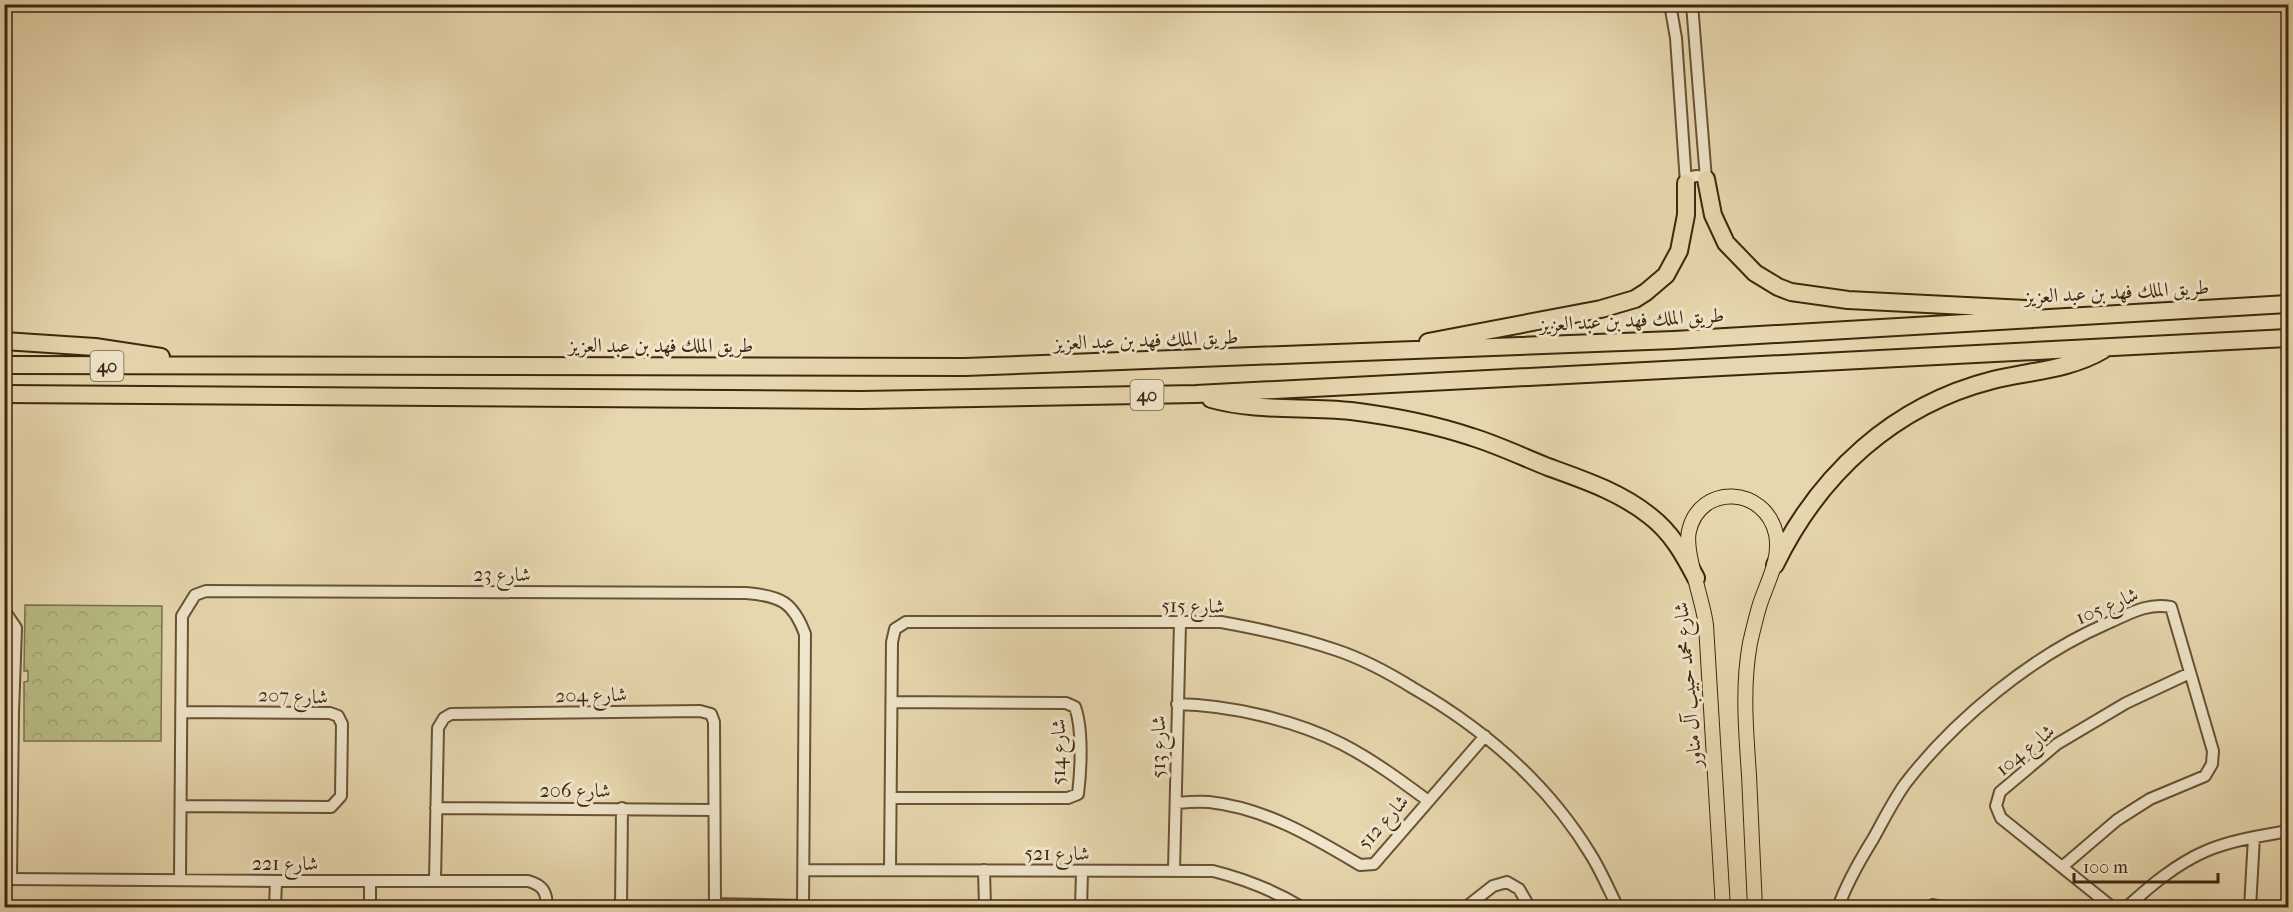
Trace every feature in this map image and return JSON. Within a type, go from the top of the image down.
[{"type":"highway","points":[[1706,179],[1713,215],[1726,243],[1755,273],[1791,292],[1848,300],[2108,314]]},
{"type":"highway","points":[[1373,353],[1601,309],[1641,296],[1666,275],[1679,251],[1686,214],[1686,183]]},
{"type":"highway","name":"طريق الملك فهد بن عبد العزيز","points":[[4,365],[965,367],[1674,340],[2289,304]]},
{"type":"highway","name":"40","points":[[4,394],[862,400],[1196,394],[2289,338]]},
{"type":"highway","points":[[4,341],[95,347],[209,364]]},
{"type":"highway","points":[[1775,565],[1798,522],[1825,485],[1849,458],[1893,424],[1959,391],[1993,380],[2066,365],[2088,358],[2108,347]]},
{"type":"highway","points":[[1196,394],[1246,407],[1371,414],[1434,426],[1488,442],[1612,492],[1639,508],[1660,525],[1677,544],[1696,578]]},
{"type":"main road","name":"شارع محمد حبيب آل مناور","points":[[1723,908],[1708,648],[1704,611],[1688,548],[1691,524],[1705,506],[1725,497],[1748,499],[1766,512],[1776,535],[1775,565],[1754,623],[1746,682],[1755,908]]},
{"type":"street","points":[[1670,4],[1678,57],[1686,183]]},
{"type":"street","points":[[1686,183],[1692,176],[1697,175],[1706,179],[1698,55],[1692,4]]},
{"type":"street","points":[[1678,57],[1698,55]]},
{"type":"street","name":"شارع 23","points":[[180,880],[182,616],[195,595],[206,591],[747,593],[774,597],[795,612],[805,634],[803,907]]},
{"type":"street","name":"شارع 105","points":[[1838,908],[1861,860],[1905,785],[1948,735],[2026,669],[2083,634],[2145,607],[2161,605],[2171,607],[2212,751],[2212,764],[2205,776],[2150,799],[2134,809],[2062,867]]},
{"type":"street","points":[[4,615],[8,616],[16,628],[9,712],[8,878]]},
{"type":"street","name":"شارع 515","points":[[890,868],[892,642],[895,629],[906,622],[1221,622],[1294,637],[1338,650],[1383,670],[1432,699],[1485,736],[1524,770],[1559,810],[1591,855],[1618,908]]},
{"type":"street","name":"شارع 513","points":[[1174,870],[1180,623]]},
{"type":"street","name":"شارع 104","points":[[2113,908],[2001,818],[1996,806],[2000,792],[2057,744],[2126,703],[2190,673]]},
{"type":"street","name":"شارع 514","points":[[891,798],[1068,798],[1078,794],[1080,781],[1079,718],[1075,707],[1066,703],[892,702]]},
{"type":"street","name":"شارع 512","points":[[1176,802],[1208,802],[1242,808],[1276,819],[1306,833],[1360,865],[1368,866],[1374,864],[1427,800],[1386,770],[1340,743],[1285,722],[1239,710],[1204,704],[1177,704]]},
{"type":"street","name":"شارع 204","points":[[435,881],[438,728],[444,718],[451,714],[700,711],[711,714],[714,722],[716,906]]},
{"type":"street","name":"شارع 207","points":[[182,806],[331,807],[341,796],[342,734],[342,724],[338,716],[330,713],[183,712]]},
{"type":"street","points":[[1427,800],[1485,736]]},
{"type":"street","name":"شارع 206","points":[[436,808],[714,810]]},
{"type":"street","points":[[621,908],[622,808]]},
{"type":"street","points":[[2126,908],[2159,878],[2206,851],[2254,837],[2289,831]]},
{"type":"street","points":[[2250,908],[2254,837]]},
{"type":"street","name":"شارع 521","points":[[804,870],[890,868],[1082,872],[1213,871],[1241,879],[1303,908]]},
{"type":"street","points":[[984,870],[985,908]]},
{"type":"street","points":[[1081,908],[1082,872]]},
{"type":"street","name":"شارع 221","points":[[8,878],[528,881],[538,883],[544,888],[547,908]]},
{"type":"street","points":[[275,908],[276,881]]},
{"type":"street","points":[[370,881],[370,908]]},
{"type":"street","points":[[1465,908],[1494,886],[1508,882],[1519,889],[1530,908]]},
{"type":"street","points":[[1929,908],[1933,904],[1948,908]]},
{"type":"street","points":[[716,906],[803,907]]},
{"type":"green space","points":[[25,605],[162,606],[161,741],[24,741],[24,682],[28,681],[28,671],[24,671]]}]
